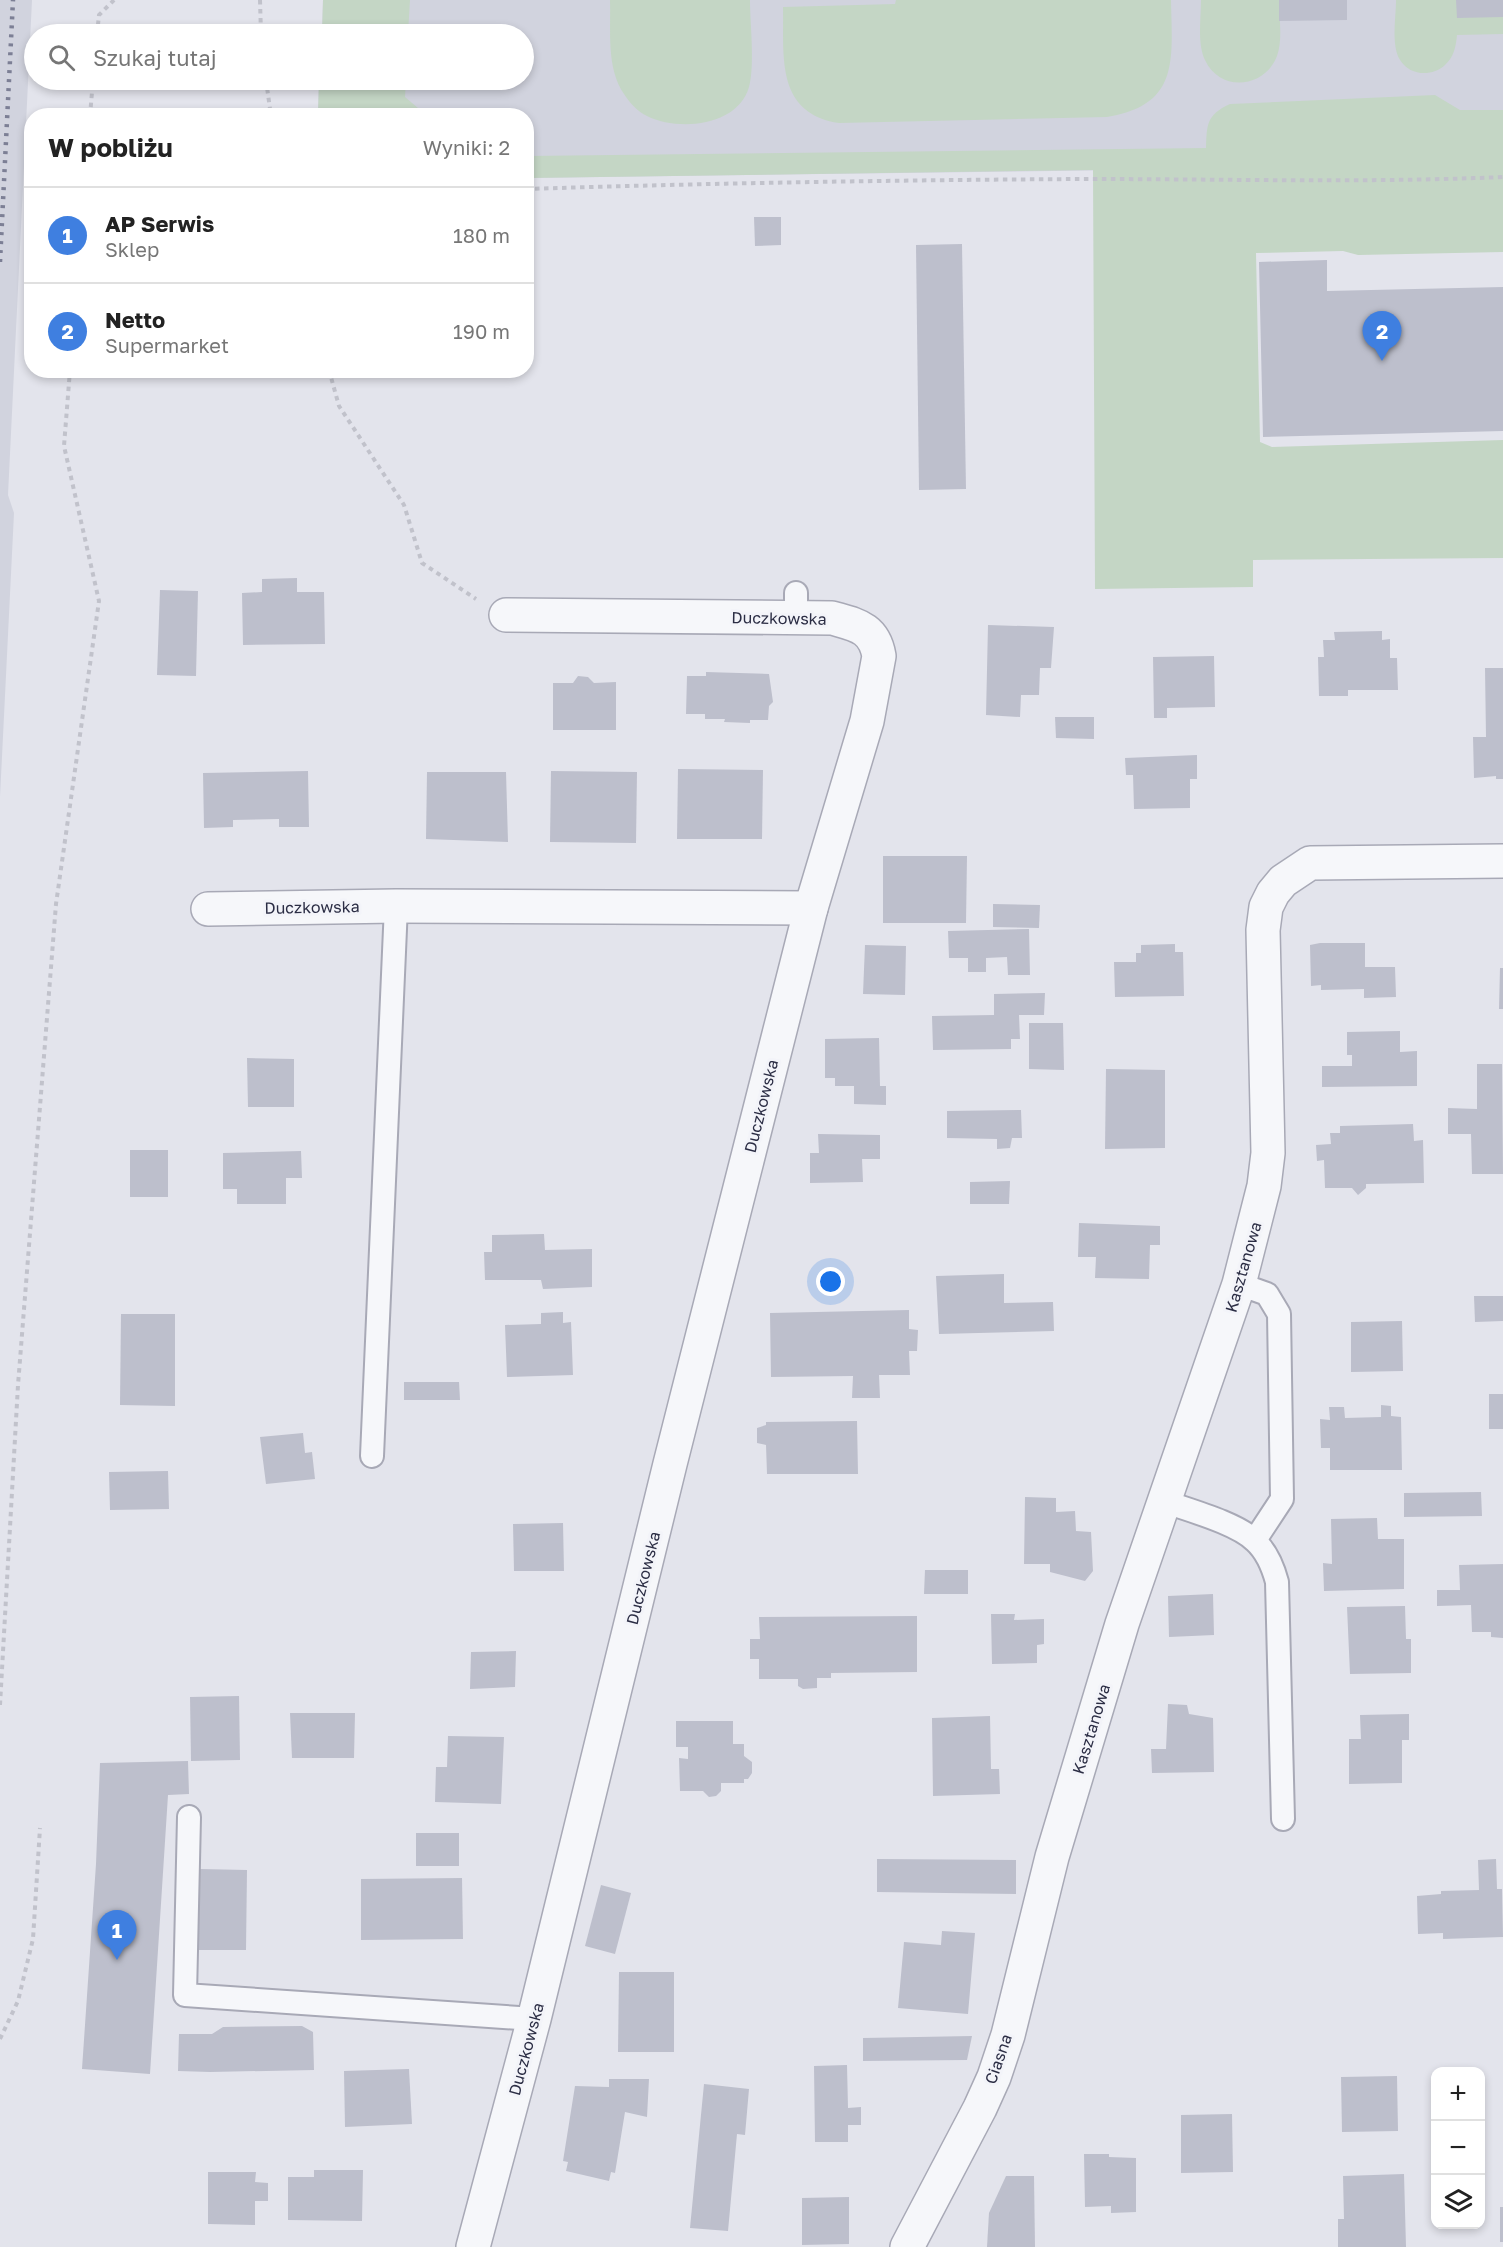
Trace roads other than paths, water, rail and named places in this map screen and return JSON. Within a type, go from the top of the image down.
[{"type":"street","name":"Duczkowska","points":[[474,2247],[534,2019],[670,1464],[812,908],[867,721],[879,656],[877,645],[863,627],[796,605],[506,615]]},
{"type":"street","name":"Kasztanowa","points":[[1052,1857],[1122,1624],[1239,1284],[1257,1220],[1268,1153],[1263,930],[1266,907],[1273,893],[1289,876],[1310,863],[1503,861]]},
{"type":"street","name":"Duczkowska","points":[[208,909],[396,906],[812,908]]},
{"type":"street","name":"Ciasna","points":[[907,2247],[994,2077],[1008,2035],[1052,1857]]},
{"type":"lane","points":[[372,1456],[396,906]]},
{"type":"lane","points":[[1239,1284],[1267,1294],[1279,1314],[1282,1499],[1255,1540]]},
{"type":"lane","points":[[1163,1501],[1237,1529],[1255,1540],[1273,1565],[1277,1582],[1283,1819]]},
{"type":"lane","points":[[189,1817],[185,1995],[534,2019]]},
{"type":"railway","points":[[0,262],[13,0]]},
{"type":"place","name":"Netto","points":[[1382,361]]},
{"type":"place","name":"AP Serwis","points":[[117,1960]]}]
